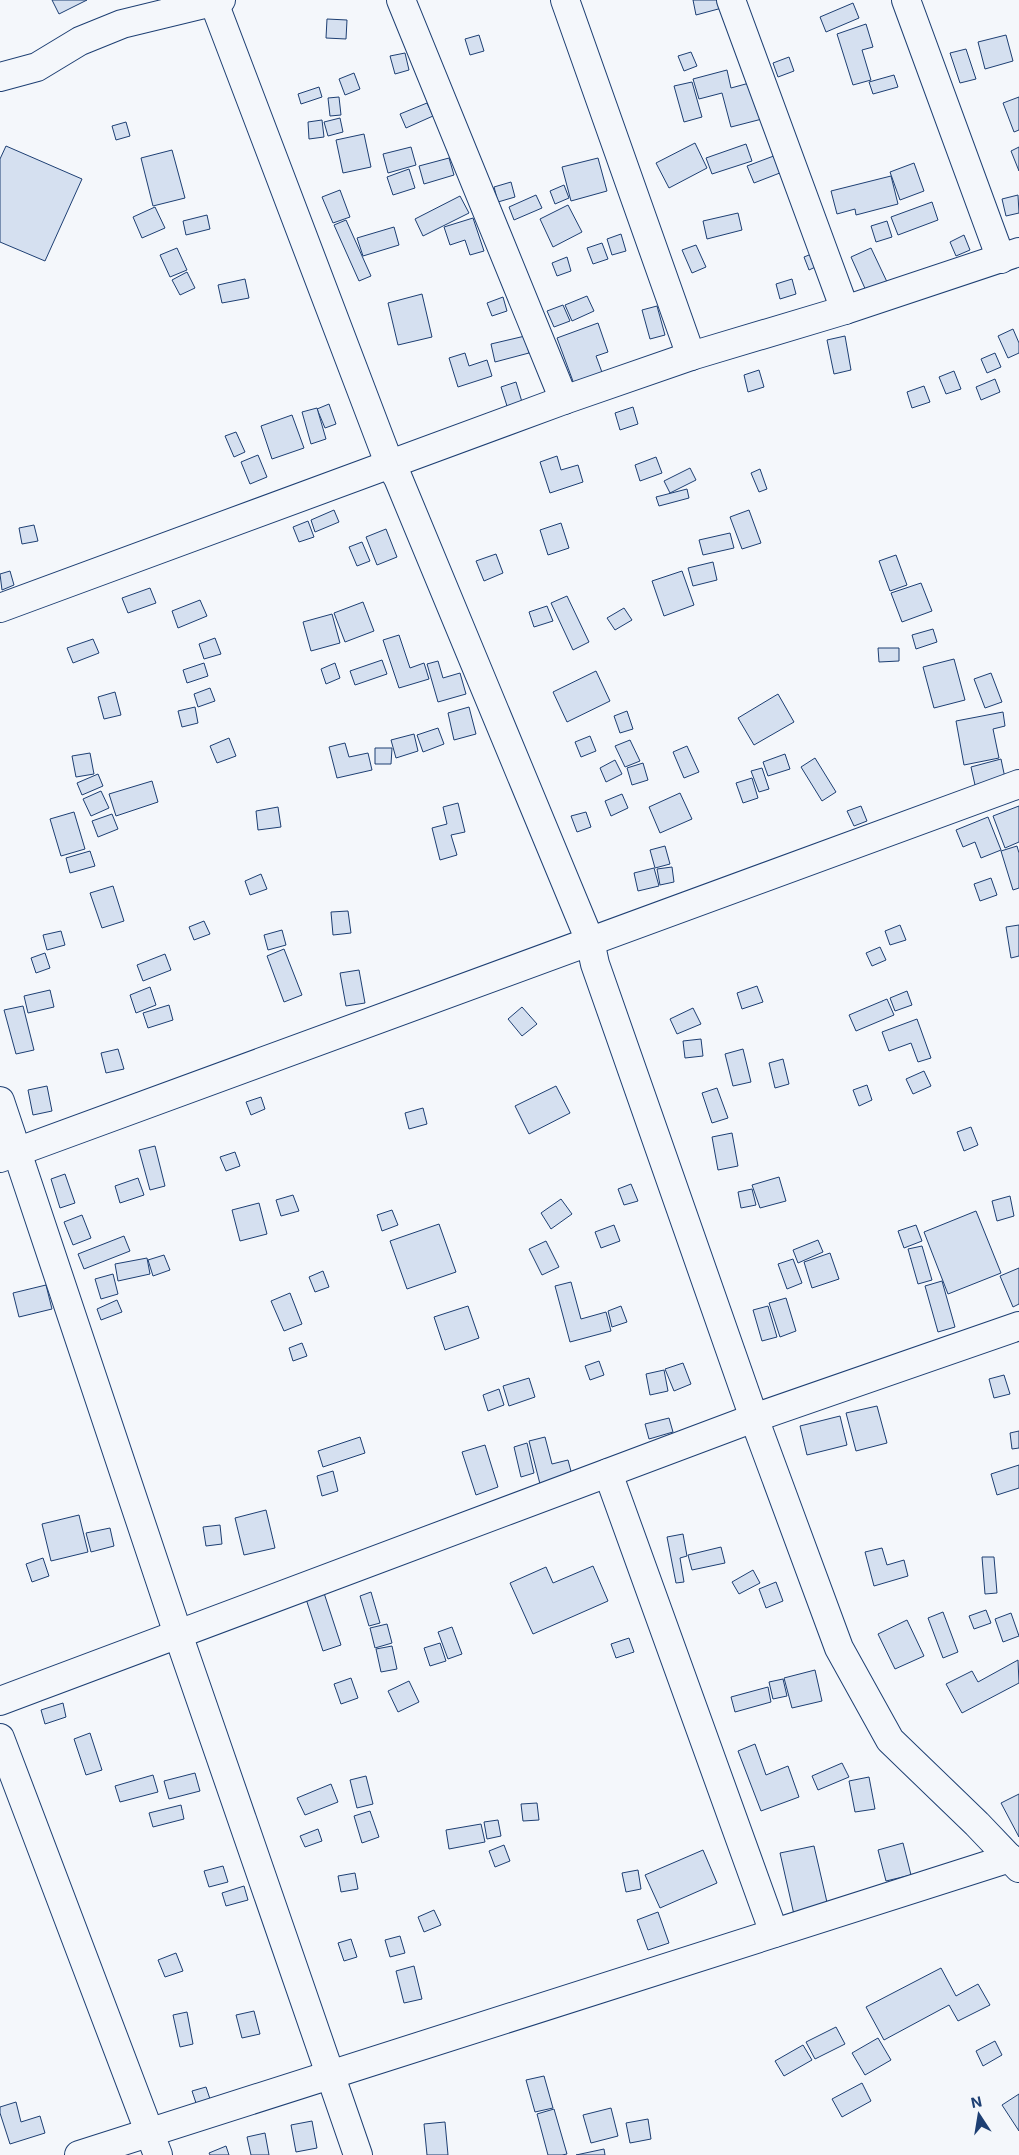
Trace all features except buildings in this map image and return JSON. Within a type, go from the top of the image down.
[{"type":"street","points":[[402,0],[564,400]]},
{"type":"street","points":[[565,0],[690,356]]},
{"type":"street","points":[[731,0],[845,310]]},
{"type":"street","points":[[0,608],[564,400],[690,356],[845,310],[1010,255],[906,0]]},
{"type":"street","points":[[0,77],[37,67],[80,41],[122,24],[216,1],[389,463],[398,478],[590,941],[594,964],[754,1418],[839,1648],[890,1740],[1015,1863],[774,1933],[330,2074],[154,2143],[79,2155]]},
{"type":"street","points":[[9,1155],[1019,784]]},
{"type":"street","points":[[0,1101],[9,1155],[178,1634],[358,2155]]},
{"type":"street","points":[[0,1701],[754,1418],[1019,1326]]},
{"type":"street","points":[[608,1473],[774,1933]]},
{"type":"street","points":[[0,1738],[154,2143]]}]
